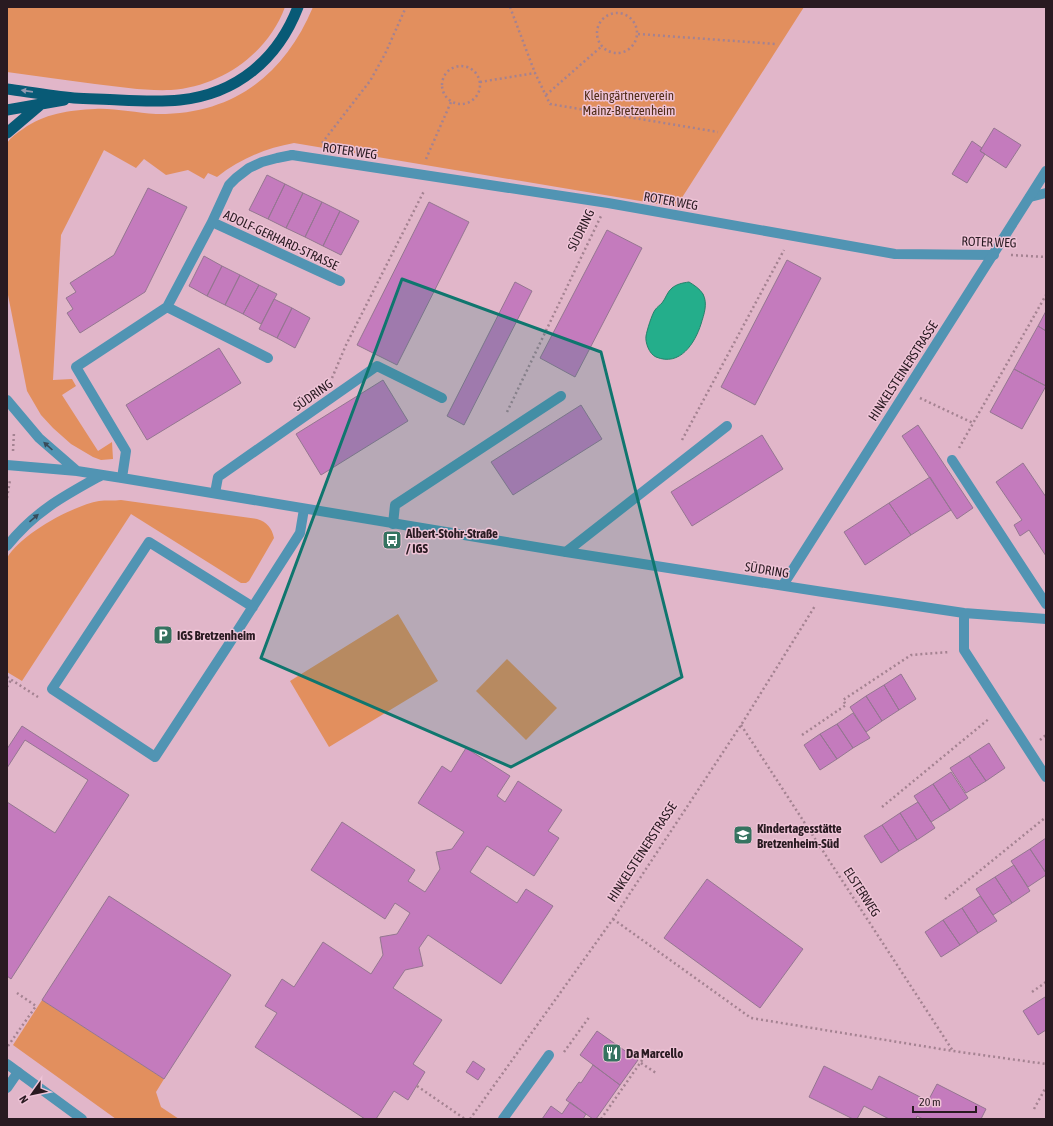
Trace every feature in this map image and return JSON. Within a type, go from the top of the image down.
[{"type":"highway","points":[[7,89],[74,98],[127,100],[180,100],[213,92],[227,87],[257,68],[273,52],[292,24],[298,7]]},
{"type":"highway","points":[[7,110],[74,98]]},
{"type":"highway","points":[[7,133],[41,104]]},
{"type":"street","name":"ROTER WEG","points":[[292,155],[608,203],[895,254],[994,255]]},
{"type":"street","name":"ADOLF-GERHARD-STRASSE","points":[[122,478],[126,451],[76,367],[167,307],[212,222],[229,185],[236,178],[249,168],[262,162],[292,155]]},
{"type":"street","name":"HINKELSTEINERSTRASSE","points":[[783,585],[1046,171]]},
{"type":"street","points":[[1030,197],[1046,193]]},
{"type":"street","name":"ADOLF-GERHARD-STRASSE","points":[[212,222],[340,281]]},
{"type":"street","points":[[167,307],[268,358]]},
{"type":"street","name":"SÜDRING","points":[[215,493],[218,476],[377,366],[442,398]]},
{"type":"street","points":[[393,524],[395,505],[561,396]]},
{"type":"street","points":[[7,400],[39,438],[77,471]]},
{"type":"street","points":[[566,552],[727,426]]},
{"type":"street","points":[[952,460],[1046,604]]},
{"type":"street","name":"SÜDRING","points":[[7,464],[77,471],[122,478],[393,524],[823,592],[964,613],[1046,619]]},
{"type":"street","points":[[7,546],[18,532],[54,502],[102,475]]},
{"type":"street","points":[[253,607],[149,542],[52,689],[155,757],[253,607],[300,533],[304,509]]},
{"type":"street","points":[[964,613],[964,650],[1046,777]]},
{"type":"street","points":[[503,1119],[550,1055]]},
{"type":"street","points":[[7,1064],[82,1119]]},
{"type":"street","points":[[7,1088],[18,1072]]},
{"type":"path","points":[[317,159],[322,142],[370,81],[385,54],[406,7]]},
{"type":"path","points":[[510,7],[535,74],[550,104],[718,132]]},
{"type":"path","points":[[617,12],[630,16],[634,21],[638,34],[633,46],[627,51],[621,53],[614,53],[602,46],[598,40],[597,34],[600,21],[610,13],[617,12]]},
{"type":"path","points":[[638,34],[776,44]]},
{"type":"path","points":[[546,95],[602,46]]},
{"type":"path","points":[[455,67],[467,67],[473,70],[480,82],[481,87],[476,99],[470,103],[464,104],[451,102],[442,86],[443,80],[450,70],[455,67]]},
{"type":"path","points":[[480,82],[535,74]]},
{"type":"path","points":[[419,174],[451,102]]},
{"type":"path","points":[[331,379],[346,345],[432,176]]},
{"type":"path","name":"SÜDRING","points":[[506,413],[608,203]]},
{"type":"path","points":[[682,441],[791,235]]},
{"type":"path","name":"ROTER WEG","points":[[994,255],[1046,258]]},
{"type":"path","points":[[952,460],[1046,295]]},
{"type":"path","points":[[906,391],[974,423]]},
{"type":"path","name":"HINKELSTEINERSTRASSE","points":[[470,1119],[613,919],[742,725],[823,592]]},
{"type":"path","points":[[802,735],[846,705],[843,700],[911,655],[964,650]]},
{"type":"path","points":[[7,687],[11,680]]},
{"type":"path","points":[[882,807],[1002,709]]},
{"type":"path","name":"ELSTERWEG","points":[[742,725],[953,1051]]},
{"type":"path","points":[[945,899],[1046,817]]},
{"type":"path","points":[[613,919],[751,1018],[953,1051],[1046,1064]]},
{"type":"path","points":[[1032,992],[1046,982]]},
{"type":"path","points":[[8,1046],[36,1006],[17,993]]},
{"type":"path","points":[[550,1055],[563,1053],[590,1016]]},
{"type":"path","points":[[601,1119],[645,1056]]},
{"type":"path","points":[[641,1062],[656,1073]]},
{"type":"path","points":[[417,1086],[465,1119]]},
{"type":"path","points":[[1034,1109],[1046,1087]]},
{"type":"highlighted area","points":[[402,279],[601,352],[682,677],[511,767],[261,658]]},
{"type":"green space","points":[[7,7],[285,7],[277,24],[267,39],[240,65],[224,75],[189,88],[161,90],[123,87],[7,72]]},
{"type":"green space","name":"Kleingärtnerverein Mainz-Bretzenheim","points":[[313,7],[804,7],[676,207],[294,143],[263,151],[235,165],[217,177],[208,173],[204,179],[188,170],[166,175],[144,159],[136,168],[104,150],[61,235],[53,380],[72,379],[76,386],[62,395],[98,451],[112,442],[113,459],[101,460],[93,457],[71,444],[53,428],[41,415],[27,391],[7,290],[7,143],[14,135],[31,124],[48,116],[67,112],[103,109],[156,114],[183,113],[209,107],[231,99],[252,87],[271,71],[287,53],[301,31]]},
{"type":"green space","points":[[121,500],[257,519],[264,522],[268,526],[272,531],[274,538],[249,581],[246,583],[241,583],[131,514],[22,681],[7,672],[7,558],[23,540],[48,522],[88,504],[99,501]]},
{"type":"green space","points":[[398,614],[438,681],[329,747],[290,681]]},
{"type":"green space","points":[[507,659],[557,708],[526,740],[476,691]]},
{"type":"green space","points":[[42,1000],[164,1079],[156,1092],[161,1107],[179,1119],[116,1119],[13,1045]]},
{"type":"shaded area","points":[[689,282],[702,292],[705,302],[704,313],[695,339],[679,356],[672,359],[656,357],[649,351],[646,339],[647,330],[652,315],[672,288]]},
{"type":"building","points":[[994,128],[1021,145],[1006,168],[980,151]]},
{"type":"building","points":[[972,141],[982,148],[980,151],[985,154],[967,183],[952,174]]},
{"type":"building","points":[[267,175],[285,184],[268,219],[249,210]]},
{"type":"building","points":[[285,184],[303,193],[286,228],[268,219]]},
{"type":"building","points":[[148,188],[187,207],[145,292],[80,333],[67,313],[73,309],[66,298],[76,292],[70,283],[114,255]]},
{"type":"building","points":[[303,193],[322,202],[305,237],[286,228]]},
{"type":"building","points":[[322,202],[340,211],[323,246],[305,237]]},
{"type":"building","points":[[429,202],[469,222],[397,365],[357,345]]},
{"type":"building","points":[[340,211],[359,221],[341,255],[323,246]]},
{"type":"building","points":[[607,230],[642,248],[575,377],[540,358]]},
{"type":"building","points":[[204,256],[222,266],[207,296],[189,286]]},
{"type":"building","points":[[787,260],[821,278],[755,405],[721,387]]},
{"type":"building","points":[[222,266],[240,275],[225,305],[207,296]]},
{"type":"building","points":[[240,275],[259,285],[243,314],[225,305]]},
{"type":"building","points":[[515,282],[532,291],[464,425],[447,416]]},
{"type":"building","points":[[259,285],[277,294],[261,324],[243,314]]},
{"type":"building","points":[[274,299],[292,308],[277,338],[259,329]]},
{"type":"building","points":[[292,308],[310,318],[295,348],[277,338]]},
{"type":"building","points":[[1046,311],[1046,331],[1038,326]]},
{"type":"building","points":[[1038,326],[1046,331],[1046,386],[1014,369]]},
{"type":"building","points":[[219,348],[241,383],[147,440],[126,405]]},
{"type":"building","points":[[1014,369],[1046,386],[1022,429],[990,412]]},
{"type":"building","points":[[383,380],[408,421],[321,475],[296,434]]},
{"type":"building","points":[[581,405],[602,439],[513,495],[491,462]]},
{"type":"building","points":[[918,425],[973,508],[957,519],[902,436]]},
{"type":"building","points":[[762,435],[783,469],[692,526],[671,492]]},
{"type":"building","points":[[1023,463],[1046,497],[1046,556],[1029,530],[1020,536],[1014,525],[1022,520],[996,482]]},
{"type":"building","points":[[930,477],[951,510],[911,535],[889,503]]},
{"type":"building","points":[[889,503],[911,535],[865,565],[844,532]]},
{"type":"building","points":[[901,674],[916,699],[899,710],[884,685]]},
{"type":"building","points":[[884,685],[899,710],[882,721],[866,696]]},
{"type":"building","points":[[866,696],[882,721],[866,732],[850,707]]},
{"type":"building","points":[[853,713],[870,738],[853,748],[837,724]]},
{"type":"building","points":[[837,724],[853,748],[837,759],[820,734]]},
{"type":"building","points":[[22,726],[129,795],[11,979],[7,976],[7,802],[55,833],[88,780],[25,740],[7,768],[7,749]]},
{"type":"building","points":[[820,734],[837,759],[820,770],[804,745]]},
{"type":"building","points":[[989,743],[1005,768],[986,781],[969,756]]},
{"type":"building","points":[[466,748],[510,776],[497,796],[505,802],[518,781],[562,810],[548,831],[559,838],[534,876],[487,846],[470,872],[517,903],[526,889],[553,906],[501,984],[428,935],[419,948],[423,966],[405,970],[393,988],[442,1020],[413,1064],[425,1072],[408,1100],[394,1091],[376,1119],[365,1119],[255,1047],[277,1013],[265,1006],[282,979],[294,987],[323,942],[371,974],[383,955],[380,937],[397,934],[410,913],[395,903],[385,919],[311,870],[342,822],[415,870],[408,881],[425,892],[440,869],[436,852],[452,849],[464,832],[418,803],[442,766],[451,772]]},
{"type":"building","points":[[969,756],[986,781],[966,793],[950,768]]},
{"type":"building","points":[[951,772],[968,798],[950,810],[933,784]]},
{"type":"building","points":[[933,784],[950,810],[931,822],[914,796]]},
{"type":"building","points":[[918,802],[935,828],[917,840],[900,813]]},
{"type":"building","points":[[900,813],[917,840],[899,851],[882,825]]},
{"type":"building","points":[[882,825],[899,851],[881,863],[864,836]]},
{"type":"building","points":[[1046,838],[1046,873],[1030,849]]},
{"type":"building","points":[[1030,849],[1046,875],[1028,887],[1011,861]]},
{"type":"building","points":[[1014,865],[1030,891],[1012,903],[995,877]]},
{"type":"building","points":[[995,877],[1012,903],[993,915],[976,889]]},
{"type":"building","points":[[707,879],[803,949],[760,1008],[664,938]]},
{"type":"building","points":[[109,896],[231,975],[164,1079],[42,1000]]},
{"type":"building","points":[[980,896],[997,921],[978,933],[962,908]]},
{"type":"building","points":[[962,908],[978,933],[960,945],[943,920]]},
{"type":"building","points":[[943,920],[960,945],[941,957],[925,932]]},
{"type":"building","points":[[1045,997],[1046,1030],[1038,1035],[1023,1011]]},
{"type":"building","points":[[597,1031],[638,1060],[620,1085],[580,1055]]},
{"type":"building","points":[[473,1061],[485,1069],[478,1080],[466,1072]]},
{"type":"building","points":[[593,1065],[620,1085],[596,1119],[593,1119],[566,1100],[579,1082],[581,1083]]},
{"type":"building","points":[[824,1066],[872,1090],[879,1076],[928,1101],[937,1084],[986,1109],[981,1119],[923,1119],[917,1116],[916,1119],[889,1119],[864,1106],[857,1119],[853,1119],[809,1097]]},
{"type":"building","points":[[570,1102],[586,1114],[583,1119],[542,1119],[551,1106],[562,1114]]},
{"type":"place","name":"Albert-Stohr-Straße / IGS","points":[[392,540]]},
{"type":"place","name":"IGS Bretzenheim","points":[[163,635]]},
{"type":"place","name":"Kindertagesstätte Bretzenheim-Süd","points":[[743,835]]},
{"type":"place","name":"Da Marcello","points":[[612,1053]]}]
